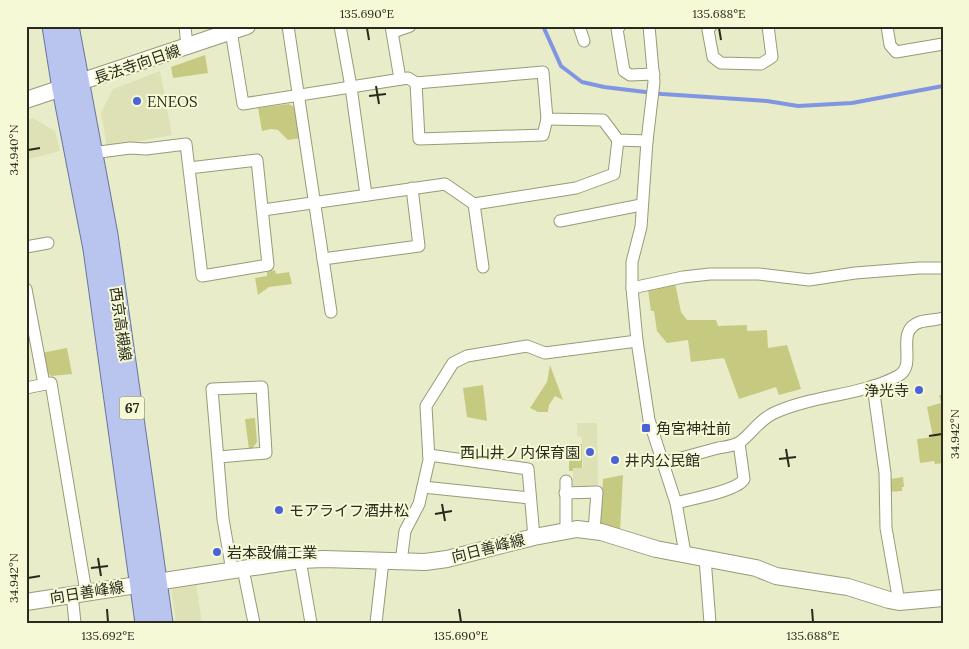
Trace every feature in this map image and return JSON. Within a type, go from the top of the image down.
[{"type":"main road","name":"西京高槻線","points":[[52,26],[92,153],[108,235],[118,364],[148,583],[145,623]]},
{"type":"main road","name":"西京高槻線","points":[[70,26],[70,86],[93,249],[118,364]]},
{"type":"main road","name":"長法寺向日線","points":[[26,100],[239,29]]},
{"type":"main road","name":"向日善峰線","points":[[26,602],[300,560],[425,562],[447,559],[534,537],[578,529],[594,531],[646,547],[756,568],[776,576],[848,587],[899,602],[943,598]]},
{"type":"main road","name":"西京高槻線","points":[[148,583],[163,623]]},
{"type":"street","points":[[186,26],[187,47]]},
{"type":"street","points":[[288,26],[330,312]]},
{"type":"street","points":[[340,26],[351,87],[366,195]]},
{"type":"street","points":[[400,79],[392,29],[410,26]]},
{"type":"street","points":[[579,26],[584,41]]},
{"type":"street","points":[[620,26],[617,29],[624,71],[630,75],[654,78]]},
{"type":"street","points":[[649,26],[654,78],[641,205],[641,227],[632,262],[632,288],[637,341],[649,420],[676,503],[685,553]]},
{"type":"street","points":[[711,26],[708,30],[713,58],[721,63],[761,64],[772,57],[768,26]]},
{"type":"street","points":[[887,26],[890,46],[896,52],[943,44]]},
{"type":"street","points":[[239,29],[243,104],[408,78],[416,83],[543,72],[547,120],[543,135],[419,139],[416,83]]},
{"type":"street","points":[[262,210],[445,184],[474,204],[576,188],[614,174],[618,140],[603,120],[547,120]]},
{"type":"street","points":[[618,140],[647,141]]},
{"type":"street","points":[[92,153],[186,144],[202,276],[268,265],[257,160],[189,168]]},
{"type":"street","points":[[323,259],[419,246],[412,188]]},
{"type":"street","points":[[474,204],[483,267]]},
{"type":"street","points":[[560,221],[641,205]]},
{"type":"street","points":[[26,247],[48,243]]},
{"type":"street","points":[[632,288],[683,277],[710,274],[759,274],[809,280],[874,272],[943,268]]},
{"type":"street","points":[[26,289],[44,384]]},
{"type":"street","points":[[663,463],[739,443],[753,427],[773,413],[807,401],[873,386],[900,376],[905,369],[907,360],[906,335],[912,326],[920,322],[943,318]]},
{"type":"street","points":[[401,562],[405,532],[419,504],[424,487],[429,455],[426,406],[447,370],[459,358],[527,346],[545,353],[637,341]]},
{"type":"street","points":[[26,388],[51,383],[79,593],[75,623]]},
{"type":"street","points":[[873,386],[885,473],[886,528],[899,602]]},
{"type":"street","points":[[219,456],[266,453],[262,387],[212,389],[223,519],[254,623]]},
{"type":"street","points":[[676,503],[734,488],[742,482],[744,479],[739,443]]},
{"type":"street","points":[[429,455],[528,468],[534,537]]},
{"type":"street","points":[[566,481],[566,530]]},
{"type":"street","points":[[424,487],[530,498]]},
{"type":"street","points":[[565,493],[597,492],[594,531]]},
{"type":"street","points":[[705,558],[710,623]]},
{"type":"street","points":[[300,560],[311,623]]},
{"type":"street","points":[[376,623],[383,561]]},
{"type":"shaded area","name":"ENEOS","points":[[160,71],[172,135],[107,147],[101,113],[113,89]]},
{"type":"shaded area","points":[[33,118],[55,131],[60,151],[26,160],[26,120]]},
{"type":"shaded area","name":"西山井ノ内保育園","points":[[577,423],[597,423],[598,486],[573,486],[573,468],[583,468],[582,437],[577,436]]},
{"type":"shaded area","points":[[196,585],[202,623],[176,623],[171,589]]},
{"type":"green space","points":[[205,55],[208,73],[173,78],[171,67]]},
{"type":"green space","points":[[289,104],[296,108],[301,138],[288,140],[278,130],[262,131],[258,108]]},
{"type":"green space","points":[[275,270],[276,274],[289,272],[292,284],[269,287],[258,295],[255,278],[267,276],[267,272]]},
{"type":"green space","points":[[675,283],[681,312],[687,320],[716,320],[718,326],[747,325],[747,331],[767,330],[768,348],[787,345],[801,389],[779,395],[776,387],[739,399],[724,358],[691,362],[688,340],[667,343],[657,331],[654,311],[651,311],[648,290]]},
{"type":"green space","points":[[67,348],[72,374],[51,376],[44,369],[41,353]]},
{"type":"green space","points":[[550,365],[563,400],[555,396],[549,405],[548,412],[538,412],[530,408],[547,382]]},
{"type":"green space","points":[[483,385],[487,421],[467,417],[463,388]]},
{"type":"green space","points":[[939,395],[943,395],[943,463],[935,464],[934,461],[920,463],[917,439],[933,437],[927,407],[941,403]]},
{"type":"green space","points":[[255,418],[257,442],[252,449],[249,449],[245,419]]},
{"type":"green space","points":[[577,444],[582,444],[582,468],[573,468],[573,471],[569,471],[569,461]]},
{"type":"green space","points":[[623,475],[620,531],[600,525],[603,479]]},
{"type":"green space","points":[[903,477],[904,487],[902,487],[902,491],[887,492],[891,479]]},
{"type":"waterway","points":[[543,26],[561,66],[582,82],[604,87],[662,94],[767,101],[798,106],[852,103],[943,86]]},
{"type":"place","name":"ENEOS","points":[[137,101]]},
{"type":"place","name":"浄光寺","points":[[919,390]]},
{"type":"place","name":"角宮神社前","points":[[646,428]]},
{"type":"place","name":"西山井ノ内保育園","points":[[590,452]]},
{"type":"place","name":"井内公民館","points":[[615,460]]},
{"type":"place","name":"モアライフ酒井松","points":[[279,510]]},
{"type":"place","name":"岩本設備工業","points":[[217,552]]}]
